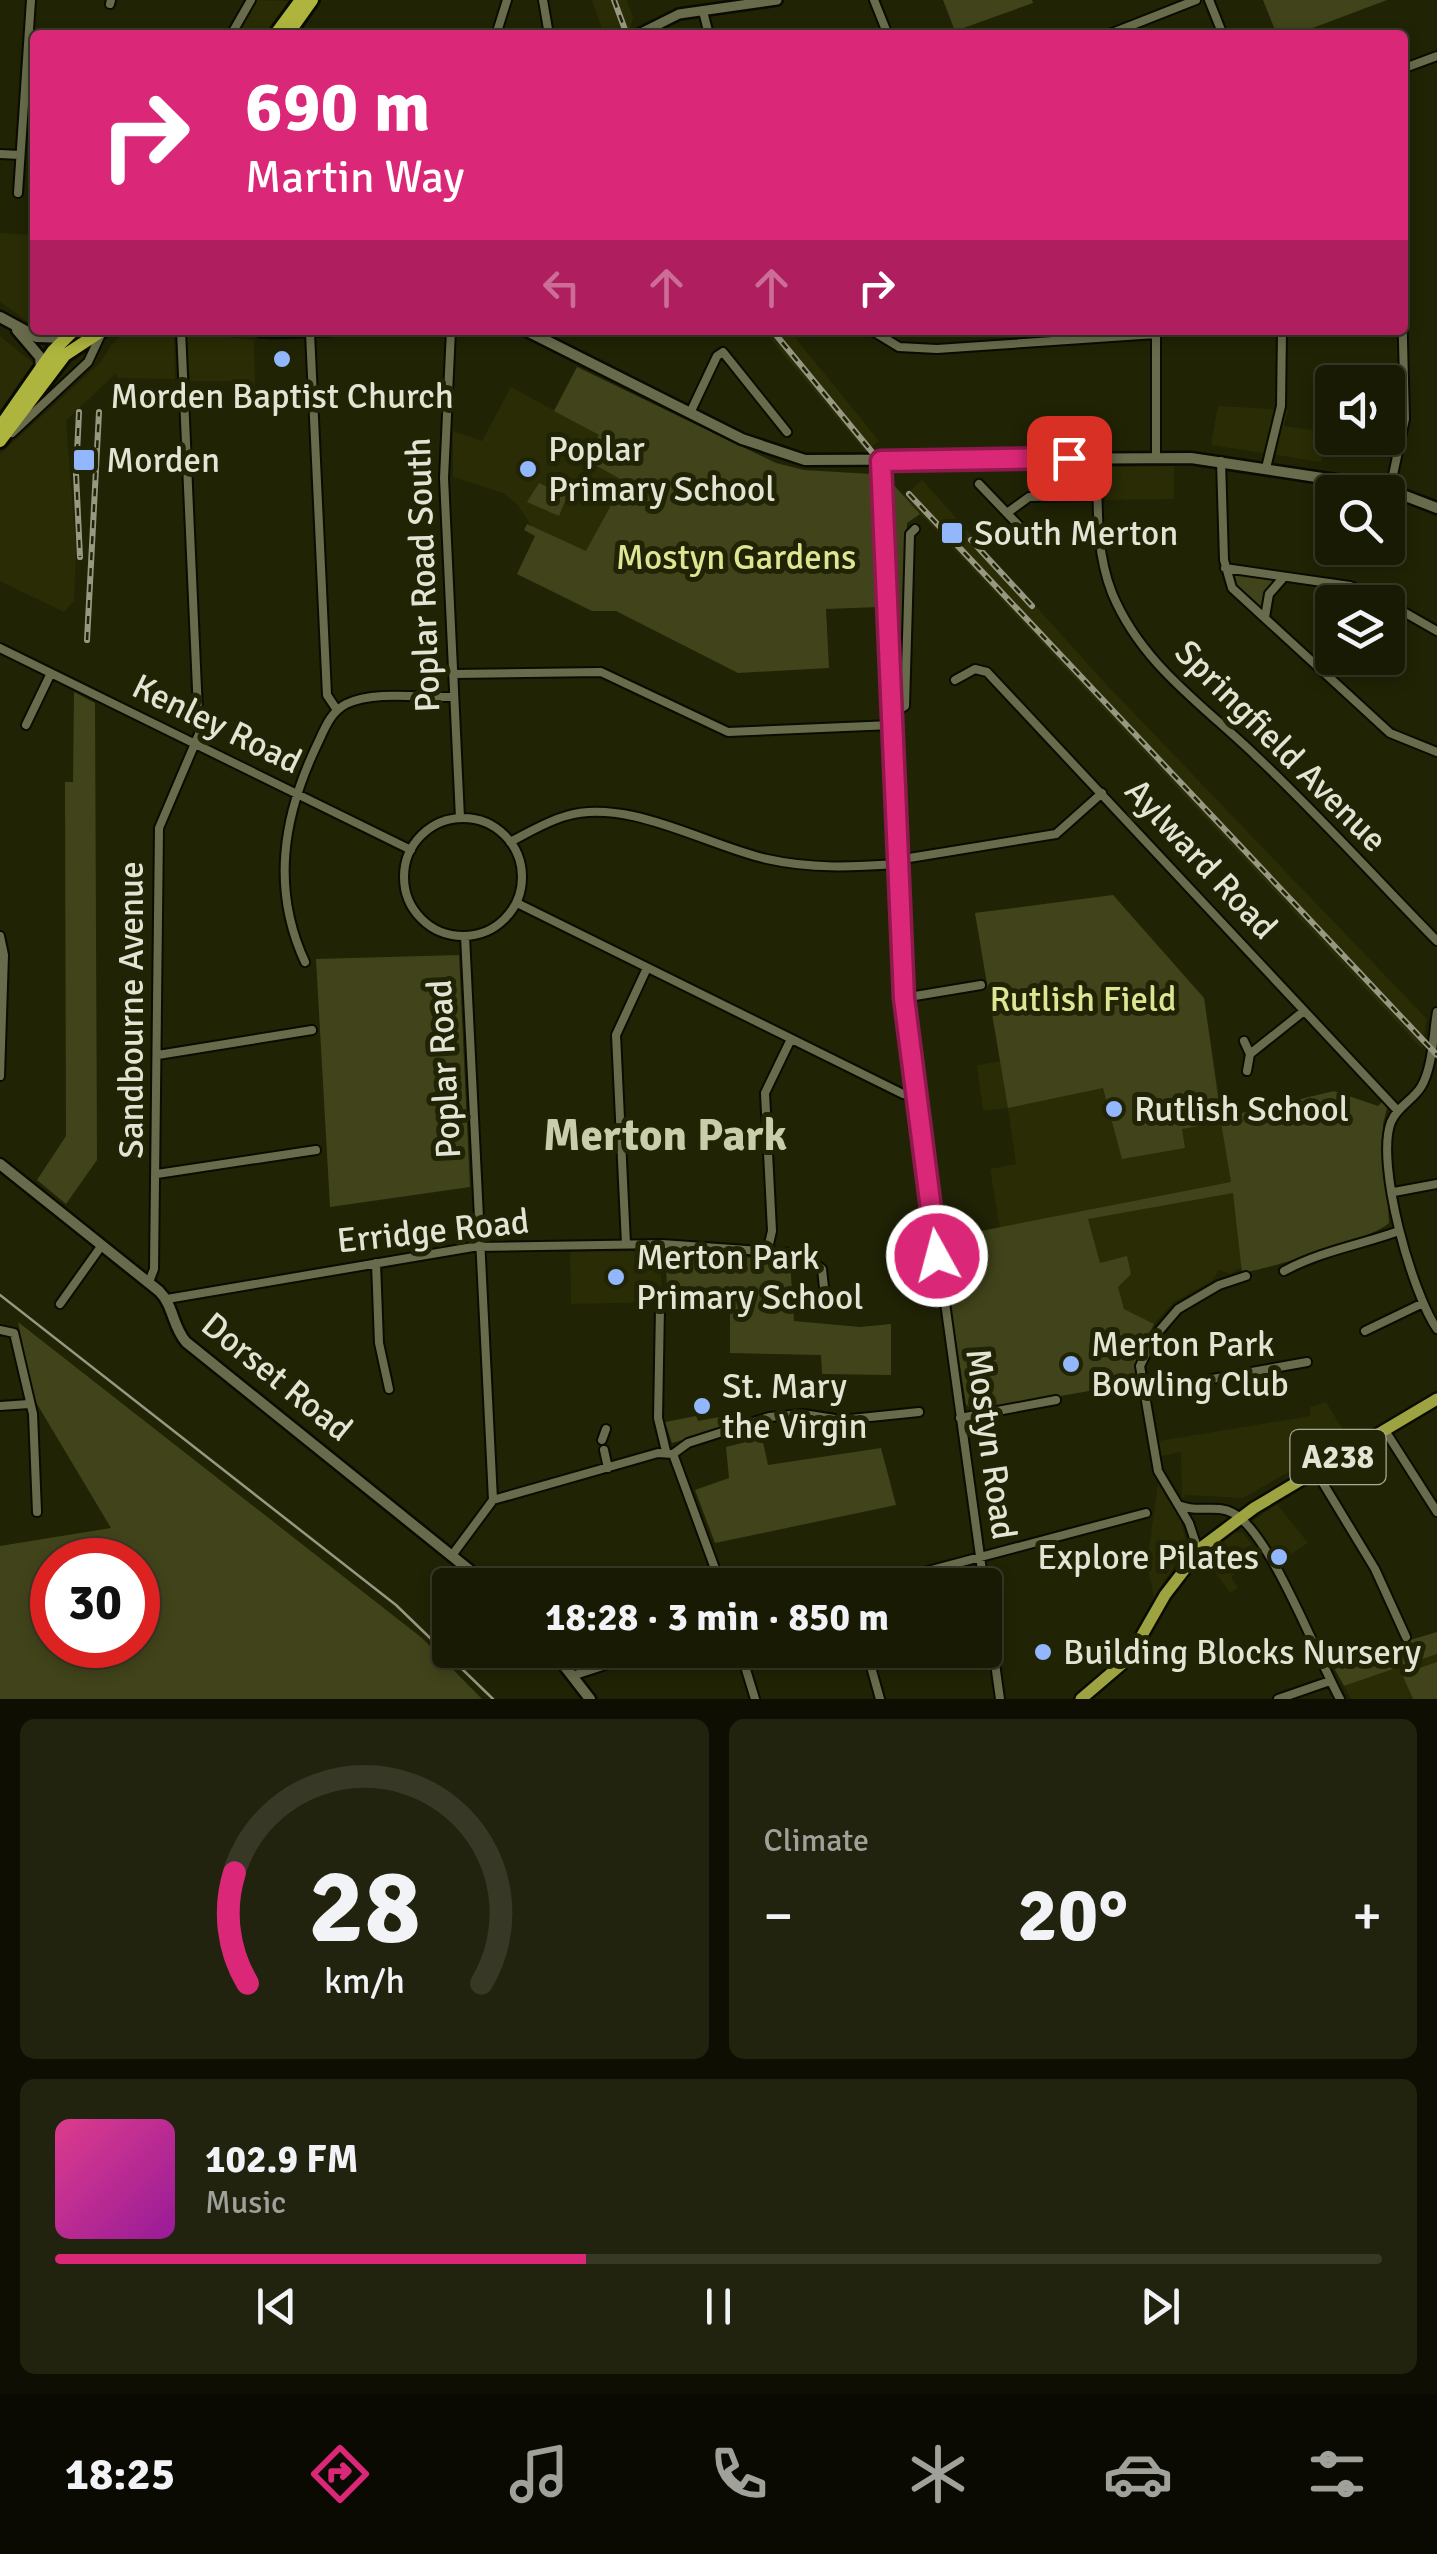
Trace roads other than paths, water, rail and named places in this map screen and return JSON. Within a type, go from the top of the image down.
[{"type":"highway","points":[[291,30],[312,0]]},
{"type":"highway","points":[[279,30],[296,2]]},
{"type":"highway","points":[[2,435],[53,351],[70,338]]},
{"type":"highway","points":[[2,435],[70,338]]},
{"type":"main road","points":[[0,317],[32,345],[41,360],[41,370]]},
{"type":"main road","points":[[16,329],[30,334]]},
{"type":"main road","points":[[34,335],[70,338]]},
{"type":"main road","points":[[535,335],[788,457],[881,461],[1156,458],[1221,461],[1315,476]]},
{"type":"main road","points":[[32,345],[53,351]]},
{"type":"main road","points":[[1405,495],[1437,508]]},
{"type":"main road","name":"Dorset Road","points":[[0,1164],[167,1299],[186,1342],[469,1568]]},
{"type":"main road","name":"A238","points":[[1081,1699],[1129,1658],[1166,1594],[1198,1550],[1240,1517],[1437,1399]]},
{"type":"main road","points":[[568,1668],[590,1699]]},
{"type":"street","points":[[18,192],[31,0]]},
{"type":"street","points":[[234,30],[251,0]]},
{"type":"street","points":[[498,30],[508,0]]},
{"type":"street","points":[[543,0],[548,30]]},
{"type":"street","points":[[646,30],[678,14],[777,0]]},
{"type":"street","points":[[874,0],[886,30]]},
{"type":"street","points":[[1120,30],[1196,0]]},
{"type":"street","points":[[1209,0],[1221,30]]},
{"type":"street","points":[[703,11],[707,30]]},
{"type":"street","points":[[1408,68],[1437,56]]},
{"type":"street","points":[[0,154],[20,156]]},
{"type":"street","points":[[2,435],[88,362],[101,335]]},
{"type":"street","points":[[181,335],[198,678],[196,745]]},
{"type":"street","points":[[307,335],[327,695],[336,710]]},
{"type":"street","name":"Poplar Road South","points":[[451,335],[444,478],[460,818]]},
{"type":"street","points":[[879,335],[899,347],[937,349],[1117,335]]},
{"type":"street","points":[[1156,335],[1156,458]]},
{"type":"street","points":[[1266,468],[1282,406],[1282,335]]},
{"type":"street","points":[[1393,475],[1405,419],[1403,335]]},
{"type":"street","points":[[690,413],[717,356],[723,352],[787,432]]},
{"type":"street","name":"Springfield Avenue","points":[[1097,458],[1105,573],[1125,618],[1148,653],[1181,693],[1254,753],[1437,941]]},
{"type":"street","name":"Mostyn Road","points":[[881,461],[904,998],[982,1568]]},
{"type":"street","points":[[1221,461],[1225,568],[1232,588],[1390,733],[1437,752]]},
{"type":"street","points":[[979,484],[1025,532]]},
{"type":"street","points":[[1008,514],[1029,497],[1098,496]]},
{"type":"street","name":"Mostyn Road","points":[[891,714],[905,706],[910,534],[915,530]]},
{"type":"street","points":[[1225,568],[1343,585]]},
{"type":"street","points":[[1265,618],[1269,594],[1284,577]]},
{"type":"street","points":[[1405,613],[1437,631]]},
{"type":"street","name":"Kenley Road","points":[[0,648],[411,850]]},
{"type":"street","name":"Aylward Road","points":[[955,680],[975,669],[986,672],[1398,1111]]},
{"type":"street","points":[[26,725],[51,672]]},
{"type":"street","points":[[453,674],[601,672],[728,732],[892,725]]},
{"type":"street","points":[[305,962],[292,928],[284,880],[295,793],[336,710],[360,700],[453,697]]},
{"type":"street","name":"Sandbourne Avenue","points":[[149,1282],[154,1269],[157,1174],[159,828],[196,745]]},
{"type":"street","points":[[510,842],[563,816],[592,813],[647,820],[756,856],[807,866],[897,862],[1056,834],[1102,793]]},
{"type":"street","points":[[460,818],[483,822],[510,842],[522,880],[517,903],[494,927],[465,936],[444,933],[414,909],[405,888],[411,850],[424,831],[460,818]]},
{"type":"street","points":[[517,903],[903,1094],[916,1096]]},
{"type":"street","points":[[0,936],[4,955],[0,1076]]},
{"type":"street","name":"Poplar Road","points":[[465,936],[492,1500]]},
{"type":"street","points":[[626,1244],[616,1035],[647,968]]},
{"type":"street","points":[[904,998],[982,985]]},
{"type":"street","points":[[1250,1054],[1304,1010]]},
{"type":"street","points":[[1437,1012],[1432,1068],[1421,1087],[1398,1111],[1390,1128],[1399,1230],[1421,1304],[1437,1329]]},
{"type":"street","points":[[158,1054],[312,1030]]},
{"type":"street","points":[[768,1248],[772,1231],[765,1093],[791,1038]]},
{"type":"street","points":[[1244,1041],[1250,1054],[1248,1071]]},
{"type":"street","points":[[157,1174],[316,1150]]},
{"type":"street","points":[[1394,1192],[1437,1184]]},
{"type":"street","points":[[1284,1271],[1328,1250],[1370,1242],[1399,1230]]},
{"type":"street","name":"Erridge Road","points":[[167,1299],[480,1246],[626,1244],[768,1248],[804,1254],[818,1262],[824,1274],[825,1297]]},
{"type":"street","points":[[60,1304],[102,1245]]},
{"type":"street","points":[[376,1263],[379,1343],[389,1389]]},
{"type":"street","points":[[1198,1550],[1189,1523],[1160,1478],[1140,1374],[1143,1356],[1170,1317],[1207,1290],[1246,1276]]},
{"type":"street","points":[[1365,1331],[1421,1304]]},
{"type":"street","points":[[660,1307],[658,1418],[714,1568]]},
{"type":"street","points":[[0,1330],[14,1333],[29,1404],[37,1512]]},
{"type":"street","points":[[1146,1391],[1306,1362]]},
{"type":"street","points":[[960,1418],[1056,1400]]},
{"type":"street","points":[[0,1406],[29,1404]]},
{"type":"street","points":[[453,1554],[492,1500],[670,1453],[771,1414],[841,1420],[920,1412]]},
{"type":"street","points":[[606,1429],[603,1445],[608,1468]]},
{"type":"street","points":[[1384,1429],[1437,1512]]},
{"type":"street","points":[[1315,1470],[1375,1570],[1406,1637]]},
{"type":"street","points":[[1178,1506],[1200,1511],[1226,1510],[1240,1517],[1278,1572],[1340,1699]]},
{"type":"street","points":[[1189,1523],[1200,1511]]},
{"type":"street","points":[[937,1568],[1146,1513]]},
{"type":"street","points":[[575,1676],[599,1668]]},
{"type":"street","points":[[745,1668],[754,1699]]},
{"type":"street","points":[[871,1668],[880,1699]]},
{"type":"street","name":"Mostyn Road","points":[[996,1668],[1000,1699]]},
{"type":"street","points":[[1278,1699],[1330,1680]]},
{"type":"tram line","points":[[0,1295],[396,1605],[493,1699]]},
{"type":"railway","points":[[614,0],[625,30]]},
{"type":"railway","points":[[776,335],[872,452]]},
{"type":"railway","points":[[79,412],[76,474],[80,557]]},
{"type":"railway","points":[[87,640],[99,412]]},
{"type":"railway","points":[[909,494],[1437,1055]]},
{"type":"railway","points":[[971,540],[1032,606]]},
{"type":"place","name":"Morden Baptist Church","points":[[282,359]]},
{"type":"place","name":"Morden","points":[[84,460]]},
{"type":"place","name":"Poplar Primary School","points":[[528,469]]},
{"type":"place","name":"South Merton","points":[[952,533]]},
{"type":"place","name":"Rutlish School","points":[[1114,1109]]},
{"type":"place","name":"Merton Park Primary School","points":[[616,1277]]},
{"type":"place","name":"Merton Park Bowling Club","points":[[1071,1364]]},
{"type":"place","name":"St. Mary the Virgin","points":[[702,1406]]},
{"type":"place","name":"Explore Pilates","points":[[1279,1557]]},
{"type":"place","name":"Building Blocks Nursery","points":[[1043,1652]]},
{"type":"district","name":"Merton Park","points":[[665,1135]]},
{"type":"park label","name":"Mostyn Gardens","points":[[736,557]]},
{"type":"park label","name":"Rutlish Field","points":[[1083,999]]}]
